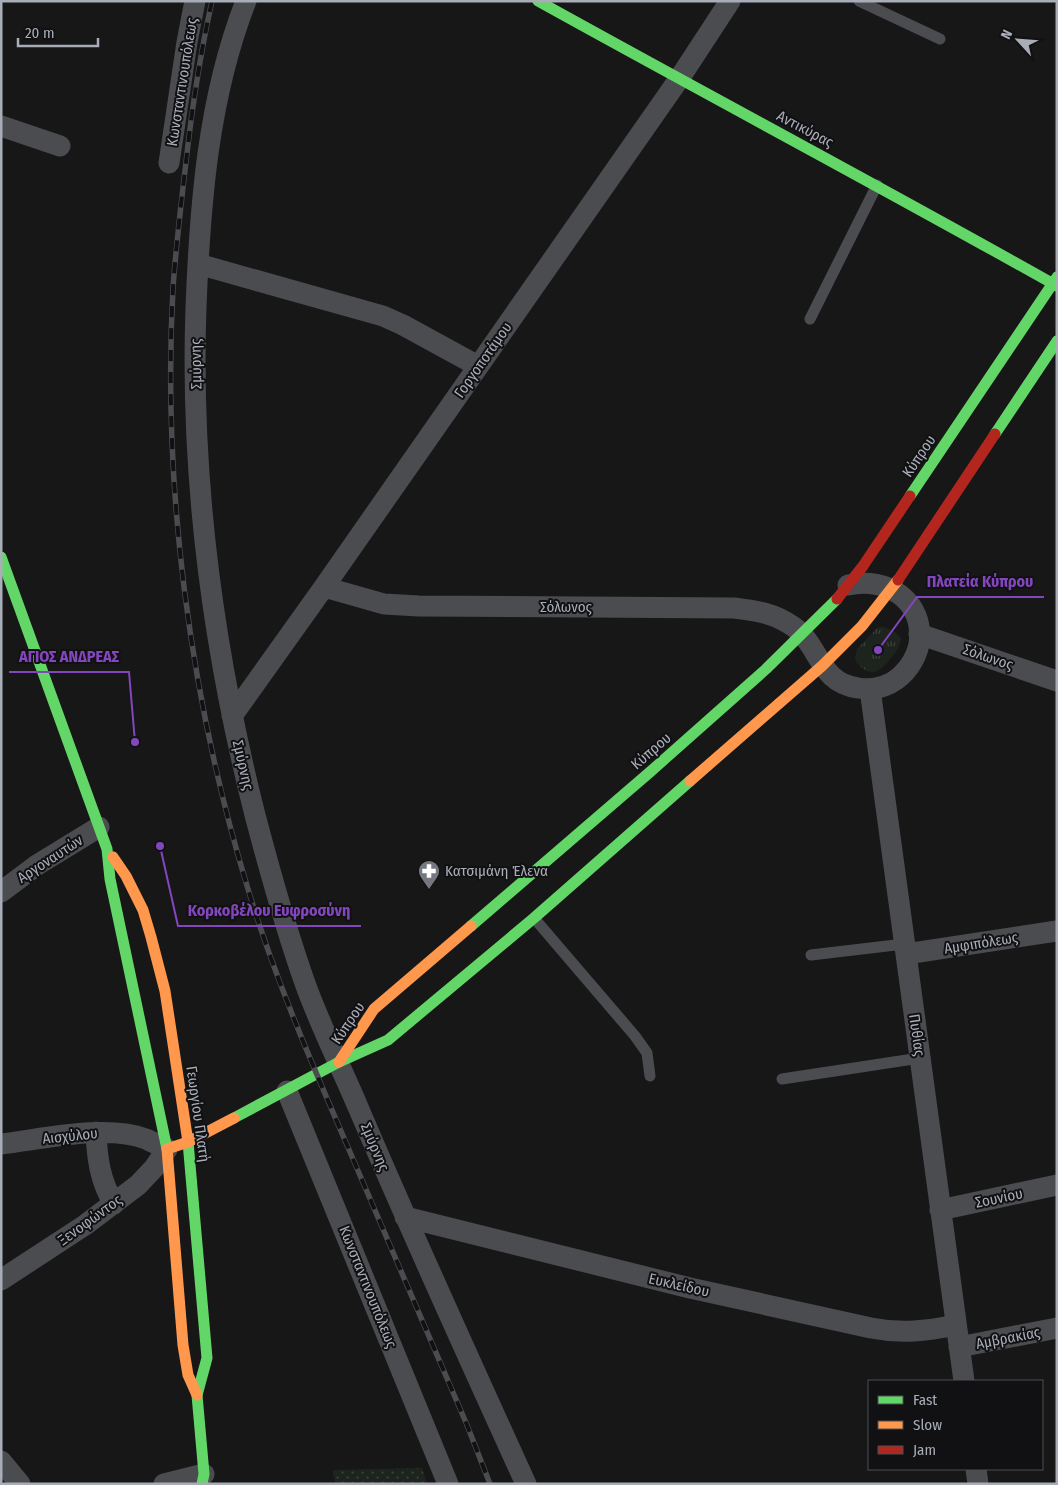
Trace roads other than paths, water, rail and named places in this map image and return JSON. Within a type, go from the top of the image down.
[{"type":"main road","name":"Αντικύρας","points":[[538,1],[1055,282]]},
{"type":"main road","name":"Κύπρου","points":[[340,1062],[374,1009],[650,772],[803,634],[836,600],[848,586],[1055,282]]},
{"type":"main road","name":"Κύπρου","points":[[340,1062],[388,1040],[534,918],[822,666],[862,626],[892,589],[1057,341]]},
{"type":"main road","name":"Γεωργίου Πλατή","points":[[2,559],[107,849],[110,879],[167,1149],[183,1345],[188,1375],[197,1395],[205,1480]]},
{"type":"main road","name":"Γεωργίου Πλατή","points":[[107,849],[126,876],[143,910],[165,992],[188,1142],[207,1358],[197,1395]]},
{"type":"main road","points":[[167,1149],[188,1142],[340,1062]]},
{"type":"street","name":"Κωνσταντινουπόλεως","points":[[169,163],[195,1]]},
{"type":"street","name":"Σμύρνης","points":[[246,1],[230,46],[215,106],[203,204],[198,264],[196,330],[196,394],[202,519],[208,579],[232,716],[247,782],[284,918],[307,988],[405,1217],[526,1484]]},
{"type":"street","name":"Γοργοποτάμου","points":[[232,716],[680,79],[730,1]]},
{"type":"street","points":[[1,126],[60,146]]},
{"type":"street","points":[[198,264],[383,316],[478,366]]},
{"type":"street","points":[[803,634],[822,666],[835,679],[855,688],[870,689],[889,684],[906,672],[916,654],[919,634],[916,619],[910,605],[892,589],[876,583],[866,582],[848,586]]},
{"type":"street","name":"Σόλωνος","points":[[324,587],[384,604],[419,606],[743,609],[776,616],[803,634]]},
{"type":"street","name":"Σόλωνος","points":[[919,634],[1057,681]]},
{"type":"street","name":"Πυθίας","points":[[870,689],[964,1380]]},
{"type":"street","name":"Αργοναυτών","points":[[1,892],[37,865],[99,827]]},
{"type":"street","name":"Αμφιπόλεως","points":[[905,949],[1057,931]]},
{"type":"street","name":"Κωνσταντινουπόλεως","points":[[287,1091],[448,1484]]},
{"type":"street","points":[[96,1132],[98,1161],[106,1192],[114,1204]]},
{"type":"street","name":"Αισχύλου","points":[[1,1144],[96,1132],[134,1136],[146,1139],[167,1149]]},
{"type":"street","name":"Ξενοφώντος","points":[[1,1280],[85,1226],[114,1204],[138,1185],[154,1168],[167,1149]]},
{"type":"street","name":"Σουνίου","points":[[940,1210],[1057,1185]]},
{"type":"street","name":"Ευκλείδου","points":[[405,1217],[690,1288],[871,1328],[901,1333],[956,1325]]},
{"type":"street","name":"Αμβρακίας","points":[[959,1347],[1057,1328]]},
{"type":"street","points":[[1,1461],[20,1484]]},
{"type":"street","points":[[976,1470],[978,1484]]},
{"type":"street","points":[[164,1484],[205,1480]]},
{"type":"lane","points":[[859,1],[940,39]]},
{"type":"lane","points":[[810,319],[877,185]]},
{"type":"lane","points":[[534,918],[648,1053],[650,1076]]},
{"type":"lane","points":[[811,956],[905,949]]},
{"type":"lane","points":[[782,1080],[920,1058]]},
{"type":"railway","points":[[212,1],[194,102],[180,209],[173,288],[171,363],[172,439],[177,516],[196,668],[210,743],[248,889],[282,989],[467,1425],[490,1484]]},
{"type":"place","name":"Πλατεία Κύπρου","points":[[878,650]]},
{"type":"place","name":"ΑΓΙΟΣ ΑΝΔΡΕΑΣ","points":[[135,742]]},
{"type":"place","name":"Κορκοβέλου Ευφροσύνη","points":[[160,846]]},
{"type":"place","name":"Κατσιμάνη Έλενα","points":[[429,890]]}]
